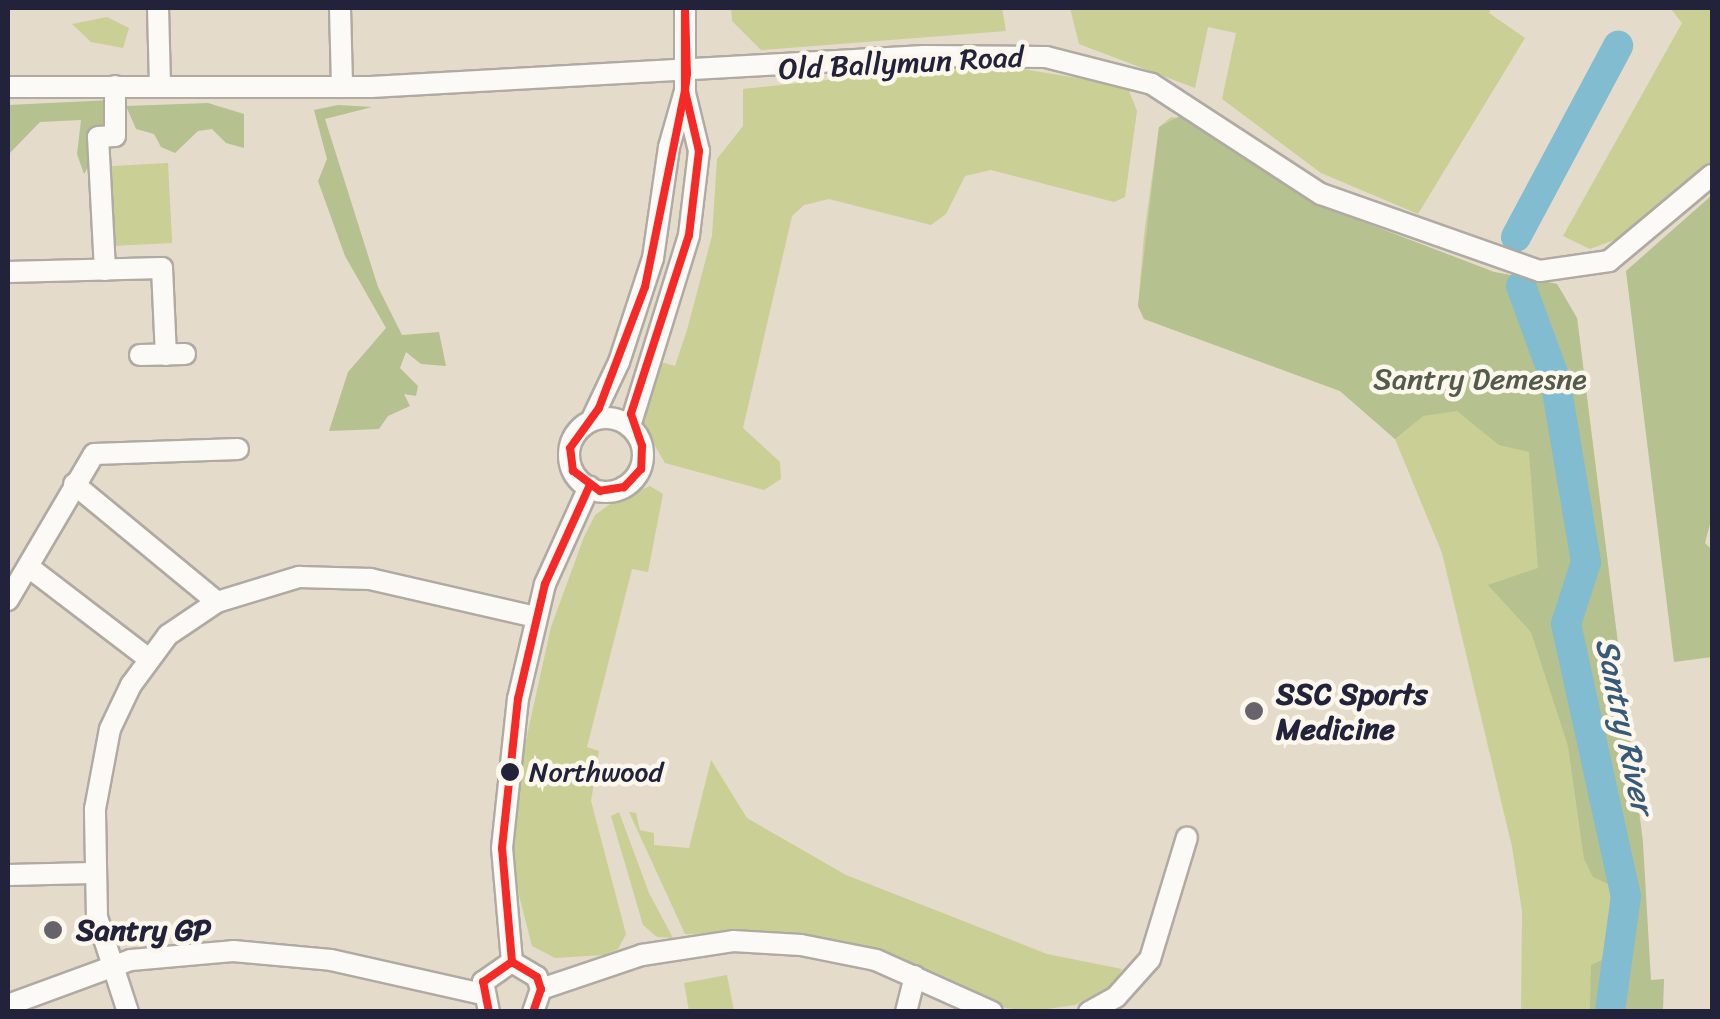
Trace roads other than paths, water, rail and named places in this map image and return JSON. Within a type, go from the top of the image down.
[{"type":"street","points":[[158,8],[160,86]]},
{"type":"street","points":[[340,8],[342,87]]},
{"type":"street","points":[[630,426],[689,235],[699,151],[686,82],[685,8]]},
{"type":"street","name":"Old Ballymun Road","points":[[8,88],[686,82],[998,54],[1091,67],[1152,84],[1195,107],[1321,194],[1530,269],[1609,261],[1712,175]]},
{"type":"street","points":[[591,421],[611,418],[630,426],[642,446],[634,479],[613,491],[588,487],[573,470],[570,448],[591,421],[645,287],[686,82]]},
{"type":"street","points":[[104,270],[98,137],[115,136],[115,86]]},
{"type":"street","points":[[8,272],[162,268],[175,354],[140,355]]},
{"type":"street","points":[[8,600],[94,454],[238,449]]},
{"type":"street","points":[[74,484],[217,602]]},
{"type":"street","points":[[512,962],[503,800],[536,617],[588,487]]},
{"type":"street","points":[[30,568],[149,659]]},
{"type":"street","points":[[128,1012],[110,966],[92,872],[107,743],[149,659],[190,616],[217,602],[299,577],[332,576],[536,617]]},
{"type":"street","points":[[1090,1012],[1116,996],[1150,959],[1187,837]]},
{"type":"street","points":[[8,874],[92,872]]},
{"type":"street","points":[[541,989],[642,955],[734,941],[801,945],[876,960],[992,1012]]},
{"type":"street","points":[[8,1005],[110,966],[166,954],[266,952],[486,1003],[490,972],[512,962],[531,970],[541,989],[533,1012]]},
{"type":"street","points":[[906,1012],[915,976]]},
{"type":"waterway","name":"Santry River","points":[[1516,237],[1618,46]]},
{"type":"waterway","name":"Santry River","points":[[1521,286],[1555,379],[1586,562],[1566,624],[1626,896],[1610,1012]]},
{"type":"place","name":"SSC Sports Medicine","points":[[1254,711]]},
{"type":"place","name":"Northwood","points":[[510,772]]},
{"type":"place","name":"Santry GP","points":[[53,930]]},
{"type":"park label","name":"Santry Demesne","points":[[1480,379]]}]
